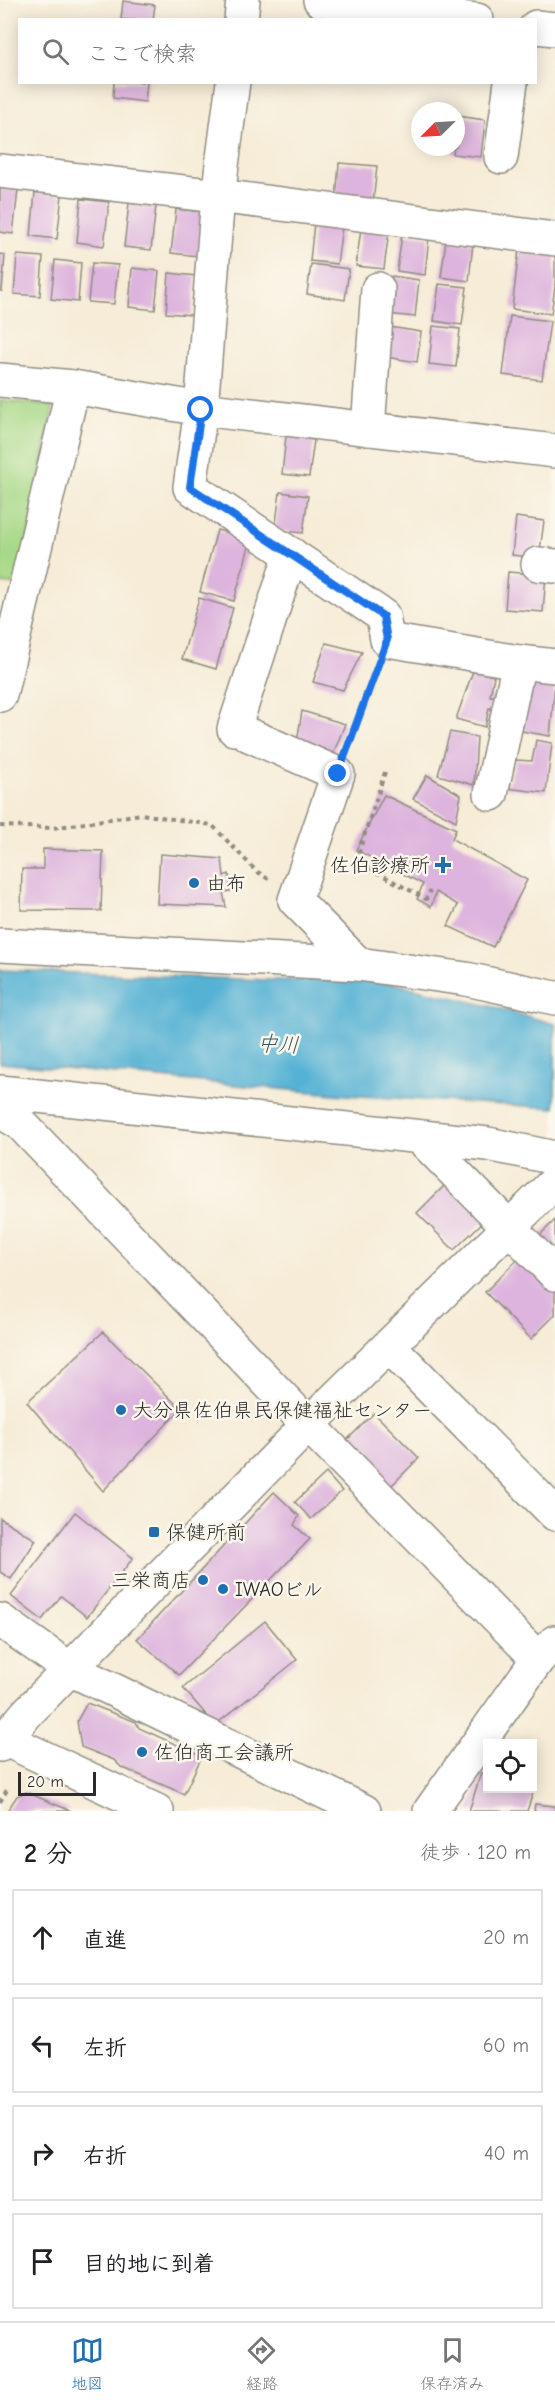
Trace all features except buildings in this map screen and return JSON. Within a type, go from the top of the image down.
[{"type":"street","points":[[241,18],[243,0]]},
{"type":"street","points":[[320,0],[461,18]]},
{"type":"street","points":[[537,27],[555,29]]},
{"type":"street","points":[[233,84],[218,196],[201,410],[190,487],[383,616],[387,640],[555,666]]},
{"type":"street","points":[[501,157],[511,84]]},
{"type":"street","points":[[0,171],[555,238]]},
{"type":"street","points":[[368,429],[378,289]]},
{"type":"street","points":[[0,380],[73,387],[201,410],[555,451]]},
{"type":"street","points":[[0,695],[12,591],[73,387]]},
{"type":"street","points":[[291,554],[241,732],[338,774],[295,900],[358,964]]},
{"type":"street","points":[[491,794],[519,662]]},
{"type":"street","points":[[0,945],[358,964],[466,979],[555,998]]},
{"type":"street","points":[[0,1092],[488,1144],[555,1158]]},
{"type":"street","points":[[0,1111],[20,1123],[308,1425],[547,1651],[430,1811]]},
{"type":"street","points":[[420,1137],[508,1229],[555,1274]]},
{"type":"street","points":[[144,1809],[1,1740],[308,1425],[555,1182]]},
{"type":"street","points":[[389,1346],[555,1514]]},
{"type":"street","points":[[0,1620],[70,1669],[364,1811]]},
{"type":"path","points":[[338,774],[387,640]]},
{"type":"path","points":[[386,772],[356,861],[426,899],[430,891]]},
{"type":"path","points":[[0,826],[53,828],[141,814],[212,825],[255,870],[295,900]]},
{"type":"path","points":[[0,1802],[8,1788]]},
{"type":"green space","points":[[0,400],[53,406],[19,585],[0,583]]},
{"type":"water","name":"中川","points":[[0,970],[268,980],[375,979],[494,1007],[555,1024],[555,1108],[344,1095],[0,1063]]},
{"type":"place","name":"佐伯診療所","points":[[443,865]]},
{"type":"place","name":"由布","points":[[194,883]]},
{"type":"place","name":"大分県佐伯県民保健福祉センター","points":[[121,1410]]},
{"type":"place","name":"保健所前","points":[[154,1532]]},
{"type":"place","name":"三栄商店","points":[[203,1580]]},
{"type":"place","name":"IWAOビル","points":[[223,1589]]},
{"type":"place","name":"佐伯商工会議所","points":[[142,1752]]},
{"type":"route","points":[[201,410],[190,487],[383,616],[387,640],[338,774]]}]
